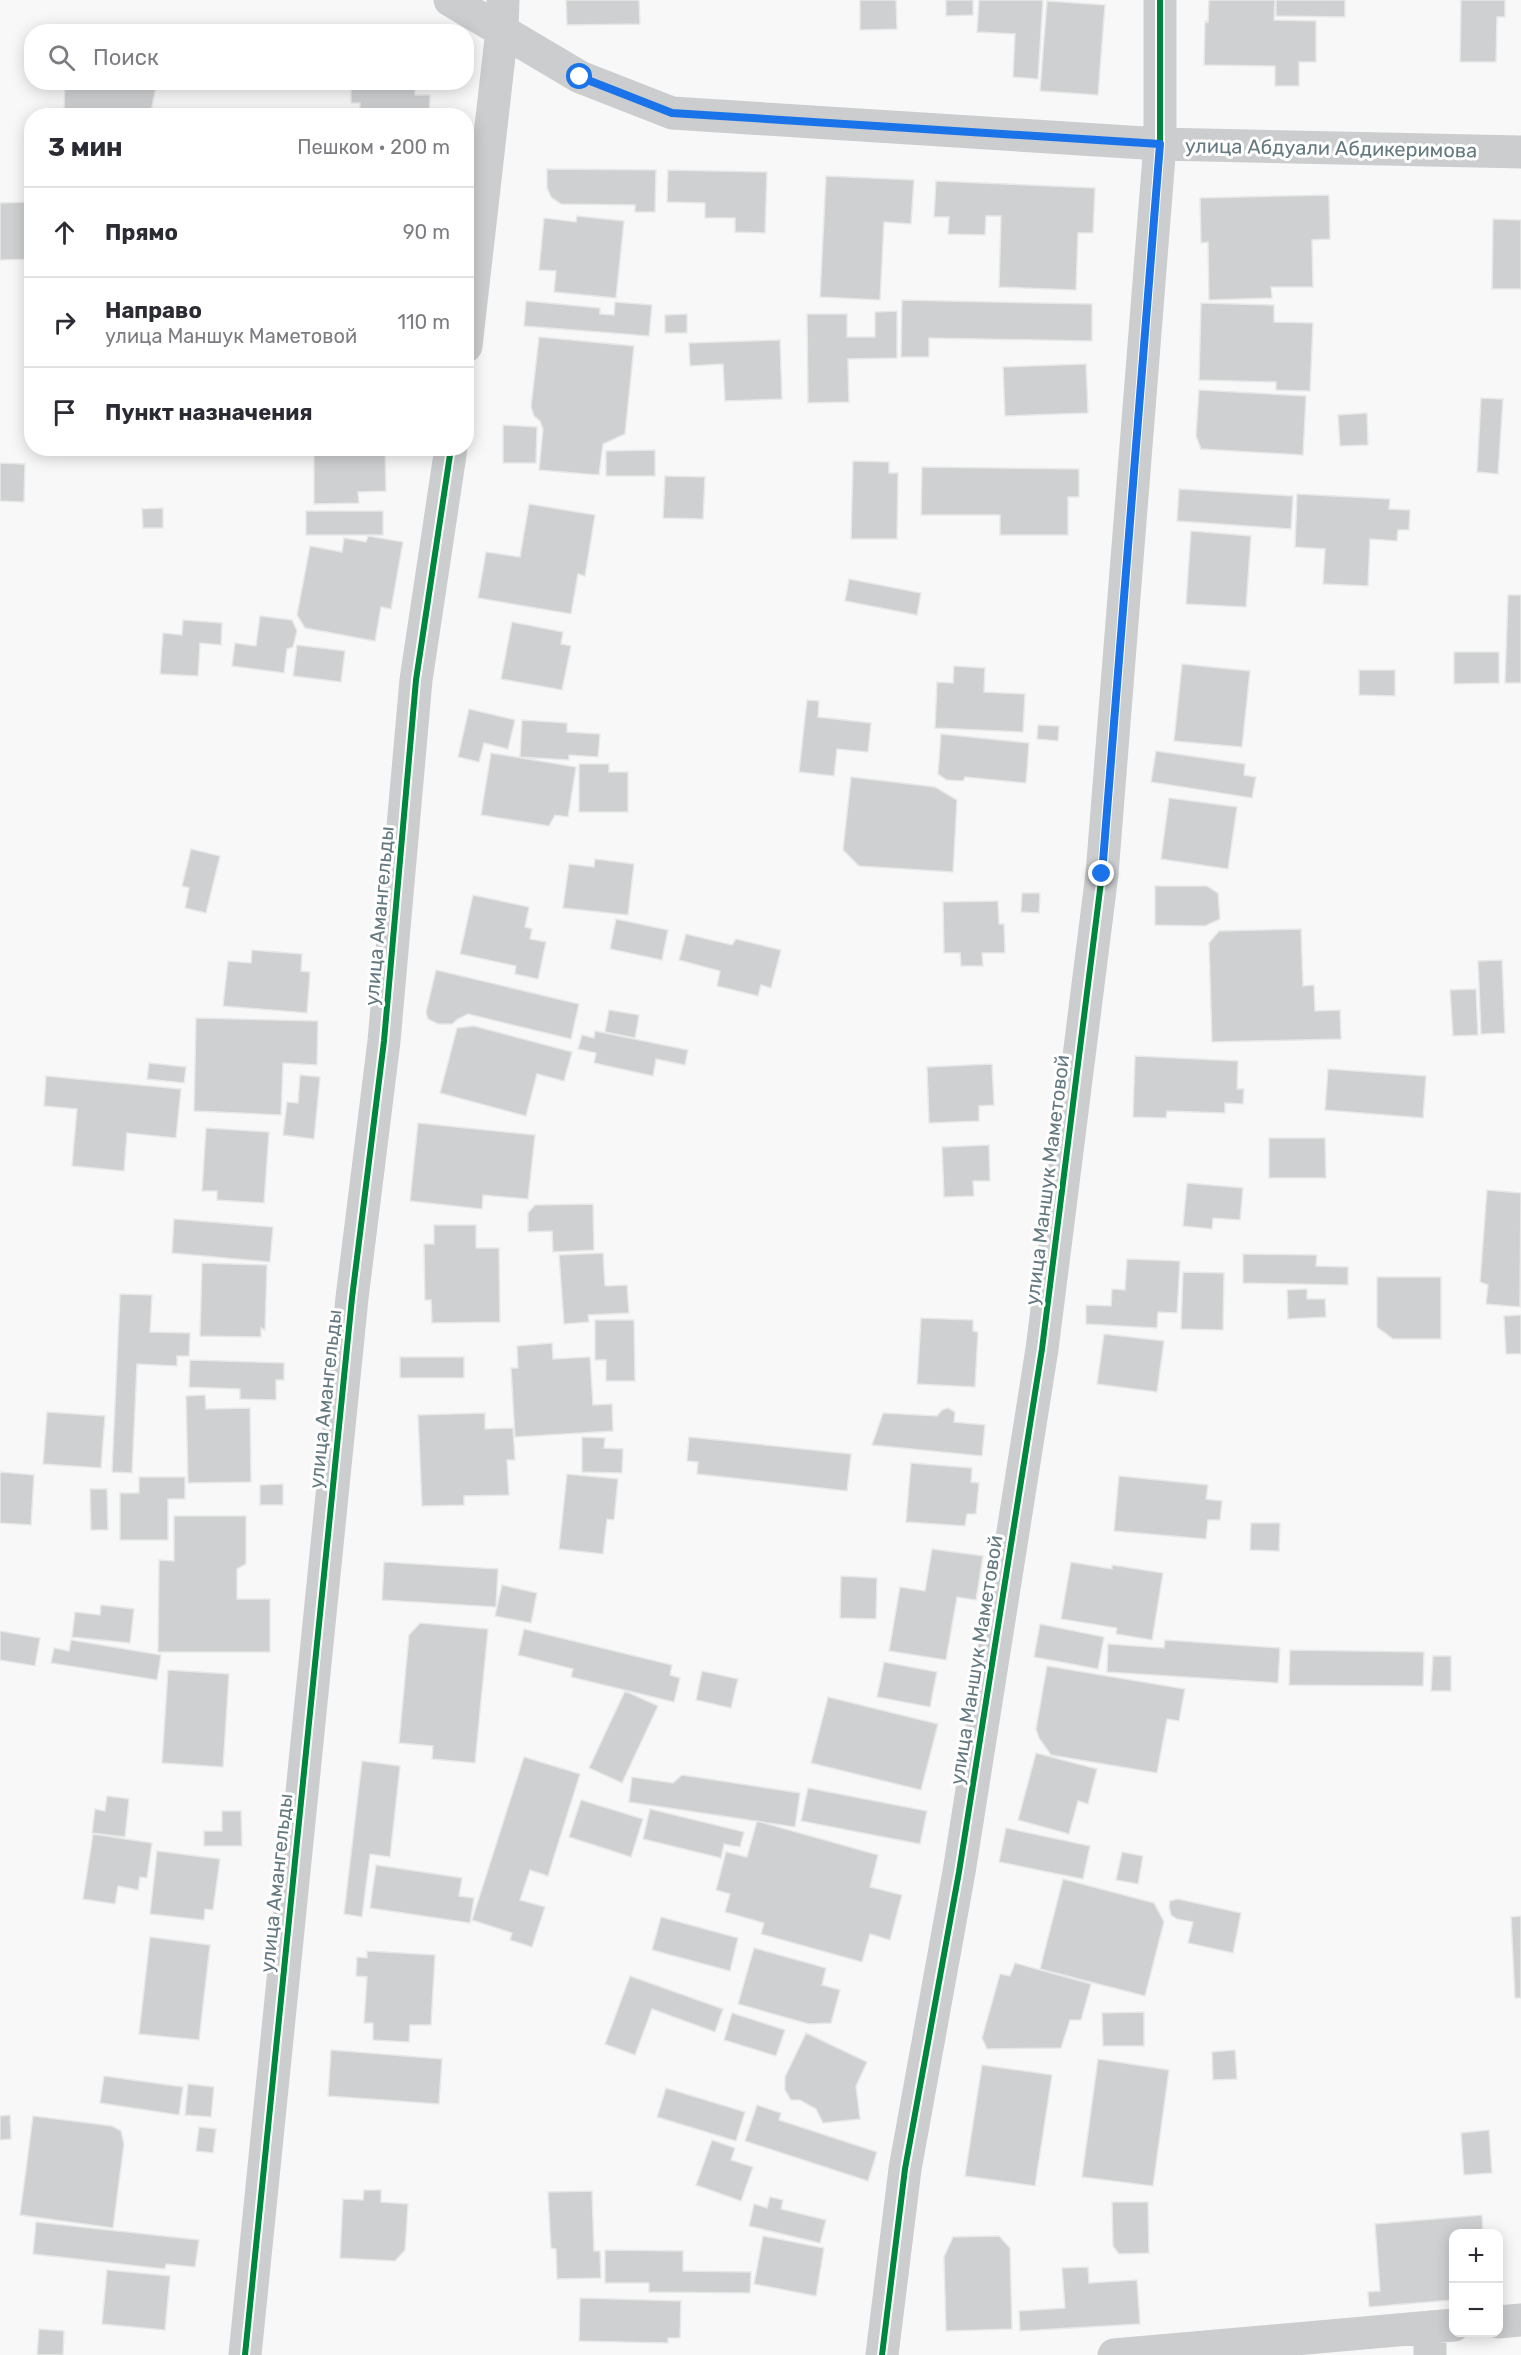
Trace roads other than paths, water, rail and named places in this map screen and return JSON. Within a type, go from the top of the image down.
[{"type":"street","name":"улица Абдуали Абдикеримова","points":[[450,0],[503,15],[580,77],[672,113],[1160,144],[1521,152]]},
{"type":"street","name":"улица Маншук Маметовой","points":[[882,2355],[905,2169],[959,1872],[1042,1349],[1103,863],[1160,144],[1160,0]]},
{"type":"street","points":[[474,274],[503,15]]},
{"type":"street","name":"улица Амангельды","points":[[245,2355],[352,1298],[384,1041],[416,680],[450,456]]},
{"type":"street","points":[[1503,2322],[1521,2320]]},
{"type":"street","points":[[1114,2355],[1438,2336]]}]
